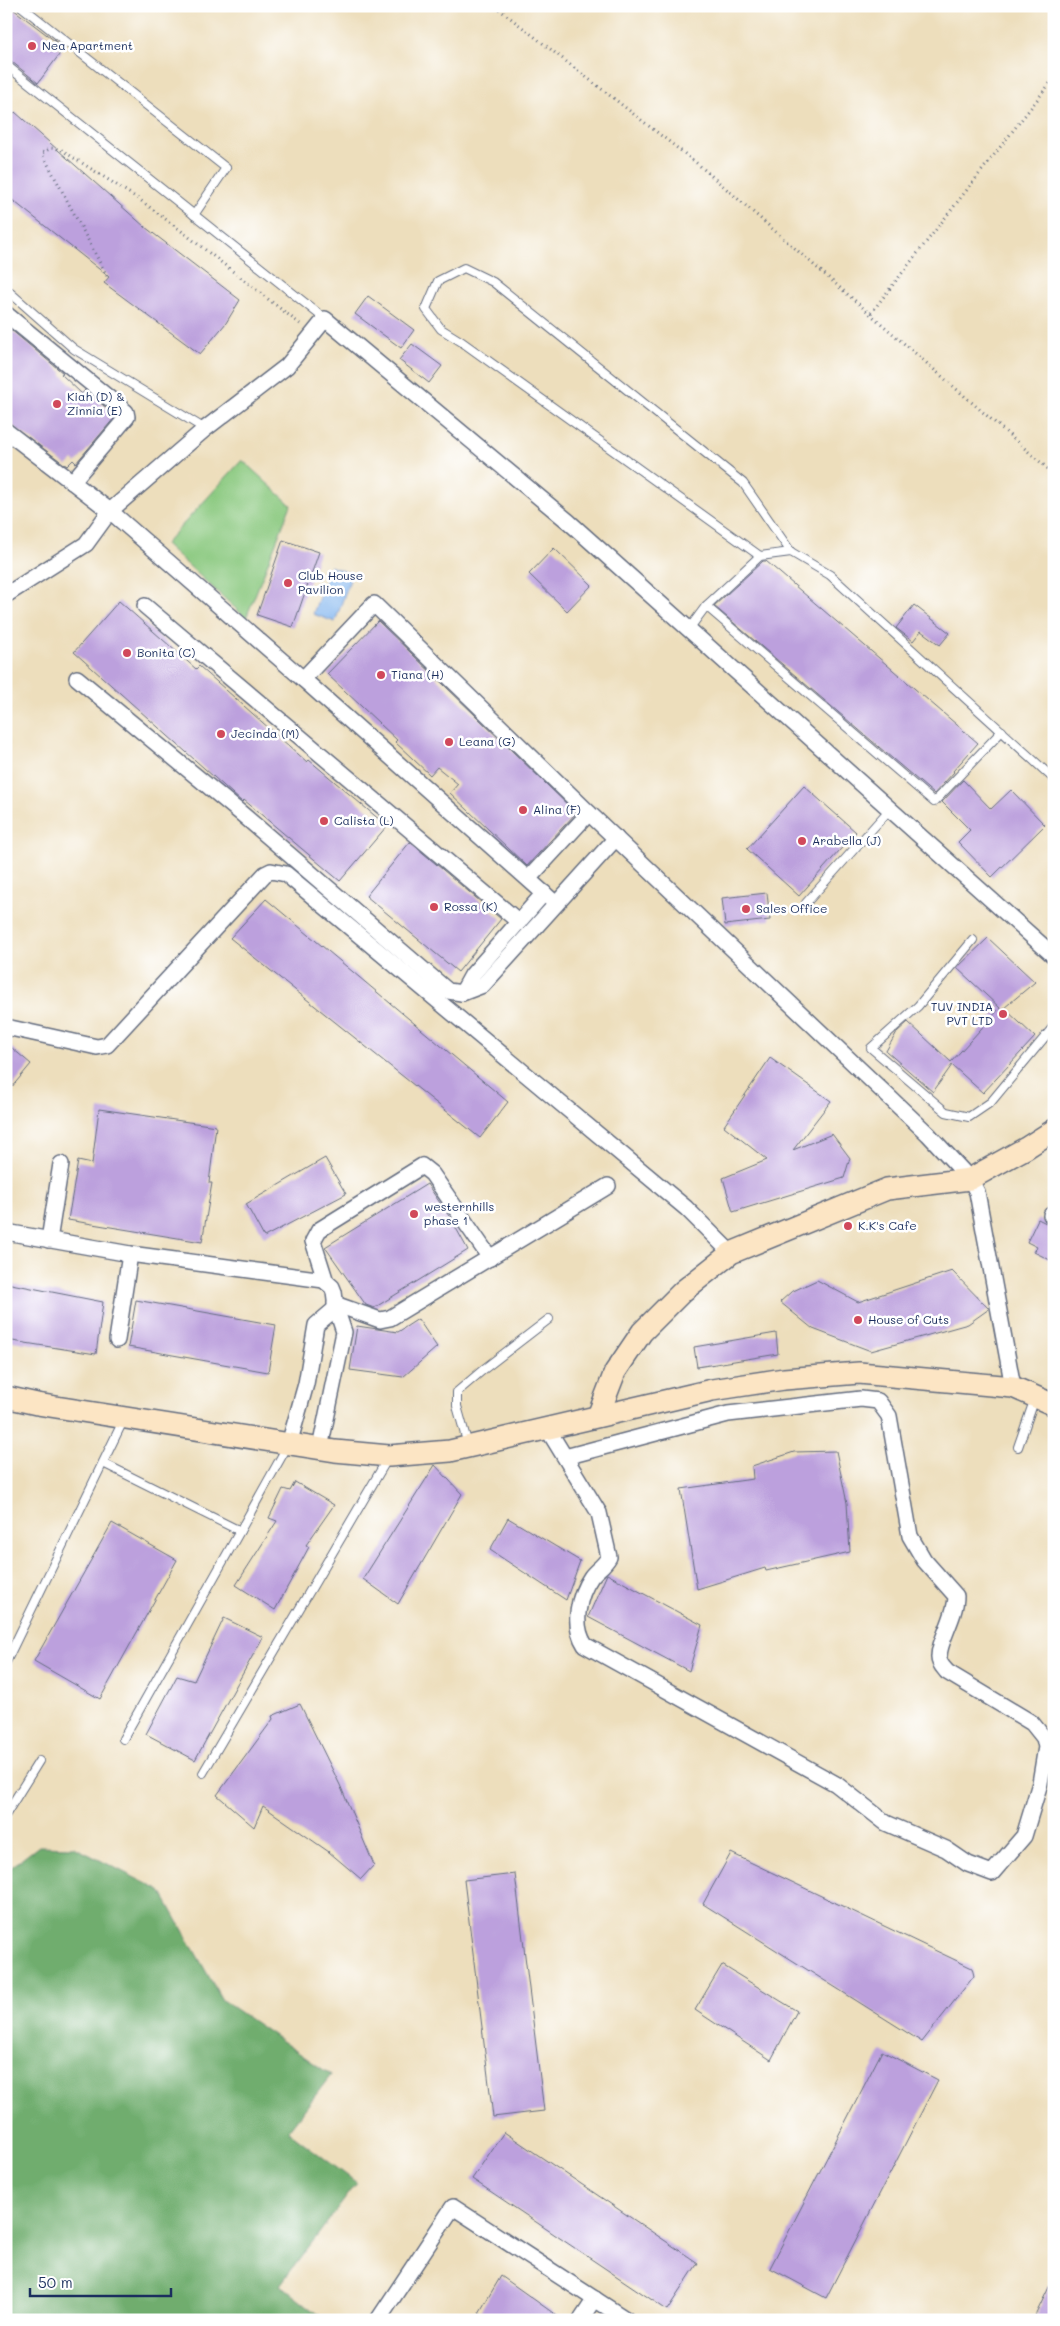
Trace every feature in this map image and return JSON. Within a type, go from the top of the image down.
[{"type":"street","points":[[6,314],[126,412],[127,417],[72,482]]},
{"type":"street","points":[[6,595],[86,544],[110,511],[205,429],[287,366],[325,319],[568,522],[1054,956]]},
{"type":"street","points":[[6,431],[110,511],[304,679],[556,904]]},
{"type":"street","points":[[304,679],[374,604],[589,813],[928,1134],[970,1178],[977,1192],[1013,1387]]},
{"type":"street","points":[[145,606],[519,922]]},
{"type":"street","points":[[76,678],[242,814],[448,991],[462,993],[483,985],[616,838]]},
{"type":"street","points":[[529,878],[589,813]]},
{"type":"street","points":[[6,1027],[97,1047],[107,1045],[265,874],[277,871],[286,874],[686,1208],[731,1253]]},
{"type":"street","points":[[462,993],[472,974],[544,893]]},
{"type":"street","points":[[598,1416],[615,1372],[642,1332],[684,1292],[731,1253],[887,1188],[970,1178],[1026,1148],[1054,1130]]},
{"type":"street","points":[[49,1240],[61,1164]]},
{"type":"street","points":[[320,1448],[344,1332],[334,1292],[326,1282],[313,1241],[319,1230],[422,1166],[432,1174],[490,1258]]},
{"type":"street","points":[[336,1306],[380,1320],[390,1318],[608,1186]]},
{"type":"street","points":[[6,1232],[130,1254],[326,1282]]},
{"type":"street","points":[[117,1340],[130,1254]]},
{"type":"street","points":[[289,1444],[306,1384],[316,1325],[336,1306]]},
{"type":"street","points":[[6,1397],[36,1404],[289,1444],[389,1456],[450,1451],[712,1390],[784,1379],[859,1373],[1013,1387],[1045,1400]]},
{"type":"street","points":[[547,1428],[599,1513],[609,1557],[600,1570],[591,1576],[579,1603],[578,1629],[585,1645],[836,1784],[886,1823],[946,1849],[968,1864],[992,1873],[1024,1836],[1040,1782],[1046,1747],[1044,1738],[1032,1723],[947,1672],[940,1663],[940,1654],[956,1606],[956,1596],[924,1560],[910,1536],[889,1416],[878,1401],[861,1399],[728,1414],[565,1457]]},
{"type":"street","points":[[378,2320],[453,2207],[628,2320]]},
{"type":"street","points":[[581,2320],[595,2299]]},
{"type":"lane","points":[[21,6],[226,168],[194,215]]},
{"type":"lane","points":[[6,65],[325,319]]},
{"type":"lane","points":[[760,556],[441,329],[426,309],[438,281],[464,268],[493,282],[743,483],[791,552],[830,575],[1054,779]]},
{"type":"lane","points":[[6,288],[74,349],[205,429]]},
{"type":"lane","points":[[689,629],[706,606],[760,556],[791,552]]},
{"type":"lane","points":[[706,606],[934,802],[1002,731]]},
{"type":"lane","points":[[806,903],[890,809]]},
{"type":"lane","points":[[972,940],[918,1006],[871,1048],[946,1112],[969,1117],[991,1102],[1054,1026]]},
{"type":"lane","points":[[469,1447],[457,1406],[457,1392],[484,1368],[549,1319]]},
{"type":"lane","points":[[1018,1447],[1045,1400]]},
{"type":"lane","points":[[6,1662],[124,1418]]},
{"type":"lane","points":[[123,1739],[289,1444]]},
{"type":"lane","points":[[202,1773],[389,1456]]},
{"type":"lane","points":[[103,1463],[240,1531]]},
{"type":"lane","points":[[6,1814],[39,1760]]},
{"type":"path","points":[[495,6],[699,165],[1054,474]]},
{"type":"path","points":[[871,313],[1054,78]]},
{"type":"path","points":[[107,276],[42,152],[50,148],[60,149],[140,200],[312,333]]},
{"type":"green space","points":[[242,460],[291,505],[246,618],[165,544]]},
{"type":"green space","points":[[39,1846],[74,1847],[161,1891],[222,2000],[331,2075],[288,2131],[357,2183],[280,2285],[325,2320],[6,2320],[6,1871]]},
{"type":"water","points":[[330,566],[352,574],[335,622],[313,614]]},
{"type":"building","name":"Nea Apartment","points":[[6,6],[9,6],[59,44],[57,47],[62,51],[38,83],[6,57]]},
{"type":"building","points":[[15,112],[145,227],[240,300],[226,323],[200,354],[104,283],[109,277],[6,195],[6,122]]},
{"type":"building","points":[[368,296],[414,330],[401,348],[355,314]]},
{"type":"building","name":"Kiah (D) & Zinnia (E)","points":[[10,329],[63,373],[61,374],[82,394],[85,390],[116,416],[76,463],[73,460],[67,466],[6,421],[6,333]]},
{"type":"building","points":[[412,344],[442,366],[429,383],[399,360]]},
{"type":"building","name":"Club House Pavilion","points":[[283,540],[319,552],[293,627],[257,615]]},
{"type":"building","points":[[554,548],[592,585],[567,611],[529,574]]},
{"type":"building","points":[[763,561],[766,561],[978,743],[934,794],[714,606]]},
{"type":"building","points":[[119,601],[196,669],[199,666],[307,762],[309,760],[387,826],[340,881],[244,800],[242,802],[74,652]]},
{"type":"building","points":[[914,605],[950,633],[940,645],[921,631],[913,641],[896,628]]},
{"type":"building","points":[[378,621],[576,813],[527,866],[450,793],[458,784],[437,767],[430,775],[395,742],[397,740],[327,674]]},
{"type":"building","points":[[963,780],[991,809],[1011,790],[1045,825],[992,877],[958,842],[970,830],[942,802]]},
{"type":"building","name":"Arabella (J)","points":[[804,786],[856,832],[799,896],[747,849]]},
{"type":"building","name":"Rossa (K)","points":[[410,842],[501,919],[458,972],[366,896]]},
{"type":"building","name":"Sales Office","points":[[767,893],[770,920],[725,925],[722,898]]},
{"type":"building","points":[[266,899],[508,1102],[480,1138],[230,938]]},
{"type":"building","name":"TUV INDIA PVT LTD","points":[[988,938],[1035,982],[1004,1008],[1035,1037],[983,1093],[952,1065],[933,1092],[886,1051],[897,1032],[908,1022],[951,1062],[1000,1008],[957,968]]},
{"type":"building","points":[[6,1043],[31,1064],[6,1094]]},
{"type":"building","points":[[770,1058],[831,1101],[793,1150],[832,1134],[850,1158],[844,1178],[733,1212],[723,1178],[767,1160],[724,1126]]},
{"type":"building","points":[[99,1109],[216,1126],[209,1183],[212,1183],[202,1242],[68,1220],[78,1161],[92,1164]]},
{"type":"building","points":[[325,1158],[346,1194],[264,1237],[246,1204]]},
{"type":"building","name":"westernhills phase 1","points":[[427,1184],[451,1219],[468,1250],[374,1308],[366,1305],[325,1247]]},
{"type":"building","points":[[1038,1219],[1054,1227],[1054,1262],[1034,1252],[1037,1247],[1027,1242]]},
{"type":"building","points":[[952,1271],[989,1309],[968,1324],[871,1351],[813,1329],[780,1302],[791,1292],[817,1280],[858,1302]]},
{"type":"building","points":[[6,1283],[103,1302],[96,1354],[6,1340]]},
{"type":"building","points":[[136,1300],[276,1325],[268,1372],[128,1347]]},
{"type":"building","points":[[418,1319],[437,1347],[403,1377],[350,1370],[357,1326],[398,1332]]},
{"type":"building","points":[[776,1333],[778,1354],[697,1367],[694,1347]]},
{"type":"building","points":[[836,1451],[847,1503],[850,1552],[766,1571],[765,1568],[697,1589],[681,1489],[753,1479],[752,1466],[794,1452]]},
{"type":"building","points":[[435,1465],[462,1494],[398,1604],[363,1579]]},
{"type":"building","points":[[295,1482],[334,1505],[306,1545],[309,1547],[275,1610],[236,1585],[277,1521],[269,1518],[283,1489],[290,1491]]},
{"type":"building","points":[[508,1518],[580,1561],[566,1600],[490,1550]]},
{"type":"building","points":[[112,1523],[177,1560],[100,1699],[34,1661]]},
{"type":"building","points":[[607,1574],[702,1625],[689,1671],[588,1617]]},
{"type":"building","points":[[224,1618],[263,1637],[195,1760],[146,1734],[177,1676],[194,1681]]},
{"type":"building","points":[[300,1704],[340,1785],[374,1865],[361,1879],[329,1852],[263,1806],[254,1827],[217,1795],[273,1719],[272,1716]]},
{"type":"building","points":[[731,1853],[972,1968],[974,1976],[922,2042],[703,1904]]},
{"type":"building","points":[[515,1874],[544,2111],[493,2117],[464,1880]]},
{"type":"building","points":[[722,1965],[797,2011],[771,2060],[695,2010]]},
{"type":"building","points":[[882,2051],[938,2080],[826,2298],[770,2268]]},
{"type":"building","points":[[504,2132],[698,2263],[667,2310],[472,2179]]},
{"type":"building","points":[[501,2276],[563,2320],[487,2320],[479,2313]]},
{"type":"building","points":[[1054,2277],[1054,2320],[1033,2320]]},
{"type":"place","name":"Nea Apartment","points":[[32,46]]},
{"type":"place","name":"Kiah (D) & Zinnia (E)","points":[[57,404]]},
{"type":"place","name":"Club House Pavilion","points":[[288,583]]},
{"type":"place","name":"Bonita (C)","points":[[127,653]]},
{"type":"place","name":"Tiana (H)","points":[[381,675]]},
{"type":"place","name":"Jecinda (M)","points":[[221,734]]},
{"type":"place","name":"Leana (G)","points":[[449,742]]},
{"type":"place","name":"Alina (F)","points":[[523,810]]},
{"type":"place","name":"Calista (L)","points":[[324,821]]},
{"type":"place","name":"Arabella (J)","points":[[802,841]]},
{"type":"place","name":"Rossa (K)","points":[[434,907]]},
{"type":"place","name":"Sales Office","points":[[746,909]]},
{"type":"place","name":"TUV INDIA PVT LTD","points":[[1003,1014]]},
{"type":"place","name":"westernhills phase 1","points":[[414,1214]]},
{"type":"place","name":"K.K's Cafe","points":[[848,1226]]},
{"type":"place","name":"House of Cuts","points":[[858,1320]]}]
